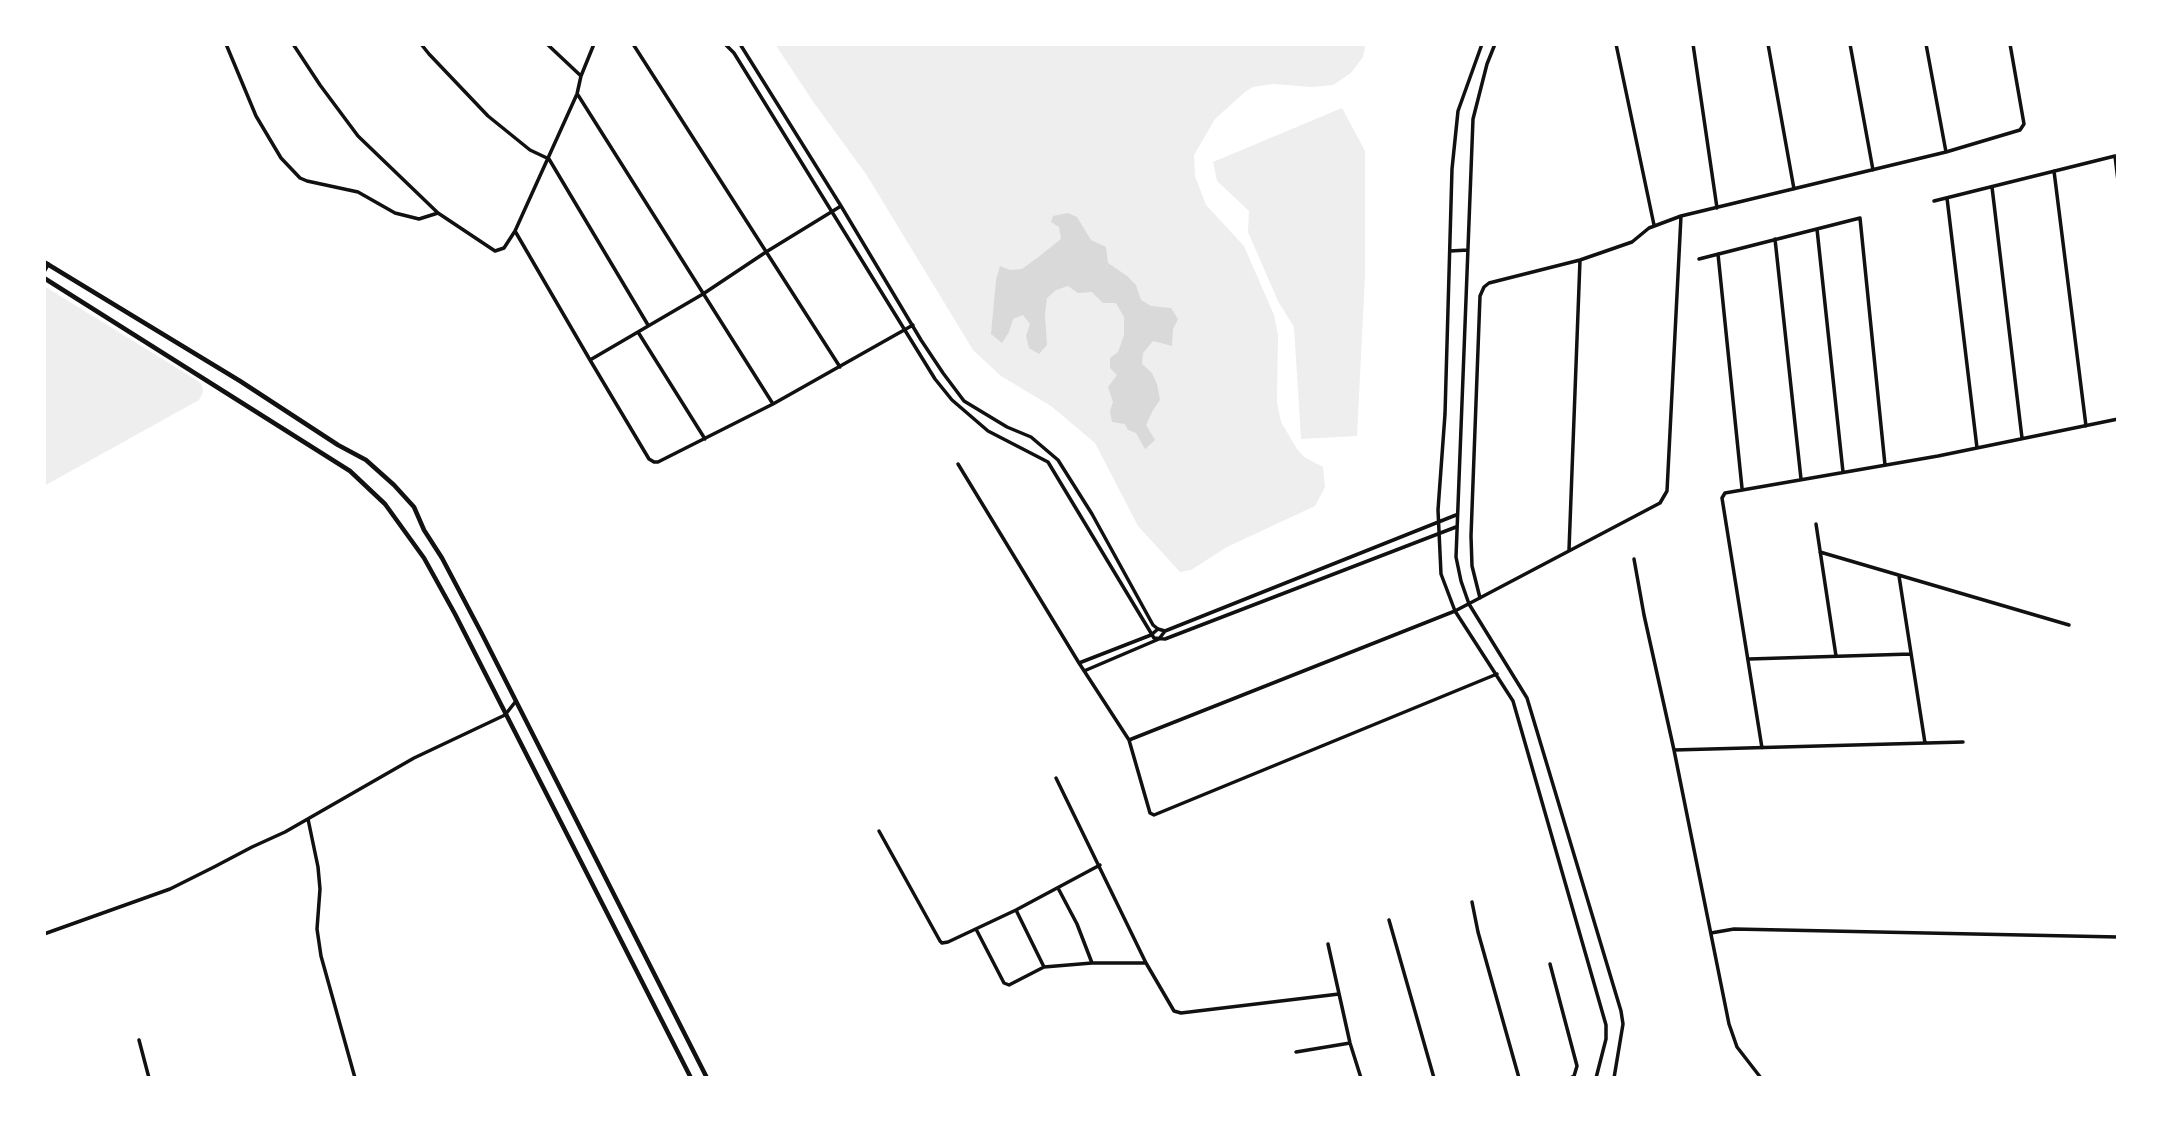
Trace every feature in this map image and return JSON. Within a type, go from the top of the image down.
[{"type":"street","points":[[226,44],[256,116],[281,159],[300,178],[358,192],[394,213],[419,219],[438,213]]},
{"type":"street","points":[[293,44],[358,136],[438,213],[495,251],[504,248],[515,232],[578,94],[581,76],[594,44]]},
{"type":"street","points":[[421,44],[488,116],[530,150],[549,159],[648,325]]},
{"type":"street","points":[[547,44],[581,76]]},
{"type":"street","points":[[634,44],[839,367]]},
{"type":"street","points":[[725,44],[734,53],[935,379],[952,400],[988,430],[1048,462],[1151,635],[1159,639]]},
{"type":"street","points":[[740,44],[943,373],[964,401],[1007,427],[1031,437],[1058,460],[1092,514],[1153,625],[1165,631]]},
{"type":"street","points":[[1482,44],[1458,111],[1452,169],[1446,414],[1437,534],[1441,574],[1455,611],[1513,701],[1606,1025],[1606,1039],[1596,1078]]},
{"type":"street","points":[[1495,44],[1473,119],[1456,557],[1469,604],[1527,698],[1621,1011],[1623,1024],[1614,1078]]},
{"type":"street","points":[[1616,44],[1654,225]]},
{"type":"street","points":[[1693,44],[1717,208]]},
{"type":"street","points":[[1768,44],[1794,189]]},
{"type":"street","points":[[1850,44],[1873,170]]},
{"type":"street","points":[[1926,44],[1946,152]]},
{"type":"street","points":[[1480,598],[1472,566],[1471,536],[1480,296],[1484,287],[1489,283],[1580,260],[1632,242],[1654,225],[1681,216],[1946,152],[2020,130],[2024,124],[2010,44]]},
{"type":"street","points":[[578,94],[773,404]]},
{"type":"street","points":[[1934,201],[2115,156],[2118,181]]},
{"type":"street","points":[[2054,171],[2086,425]]},
{"type":"street","points":[[1992,187],[2022,439]]},
{"type":"street","points":[[1947,198],[1977,448]]},
{"type":"street","points":[[590,360],[703,294],[841,206]]},
{"type":"street","points":[[1129,740],[1455,611],[1660,503],[1667,491],[1681,216]]},
{"type":"street","points":[[1699,258],[1860,218],[1885,465]]},
{"type":"street","points":[[1817,229],[1843,472]]},
{"type":"street","points":[[515,232],[649,458],[654,462],[773,404],[913,326]]},
{"type":"street","points":[[1776,239],[1801,479]]},
{"type":"street","points":[[1450,251],[1468,250]]},
{"type":"street","points":[[1718,254],[1742,489]]},
{"type":"street","points":[[1569,550],[1580,260]]},
{"type":"street","points":[[44,271],[46,263],[366,460],[414,507],[424,530],[474,618],[707,1078]]},
{"type":"street","points":[[44,278],[350,471],[385,504],[424,558],[455,614],[691,1078]]},
{"type":"street","points":[[638,332],[705,439]]},
{"type":"street","points":[[1762,748],[1722,498],[1725,493],[1977,448],[2118,419]]},
{"type":"street","points":[[958,464],[1129,740],[1150,813],[1159,815],[1497,674]]},
{"type":"street","points":[[1159,639],[1165,631],[1457,514]]},
{"type":"street","points":[[1816,524],[1836,656]]},
{"type":"street","points":[[1084,671],[1159,639],[1166,639],[1456,527]]},
{"type":"street","points":[[1820,552],[2069,625]]},
{"type":"street","points":[[1634,559],[1729,1024],[1734,1039],[1762,1078]]},
{"type":"street","points":[[1899,576],[1925,743]]},
{"type":"street","points":[[1079,663],[1151,635],[1158,629]]},
{"type":"street","points":[[1749,659],[1911,654]]},
{"type":"street","points":[[44,934],[170,889],[308,819],[414,758],[505,715],[516,701]]},
{"type":"street","points":[[1674,750],[1963,742]]},
{"type":"street","points":[[1056,778],[1146,963],[1174,1011],[1181,1013],[1339,994]]},
{"type":"street","points":[[308,819],[318,867],[320,890],[317,929],[321,956],[355,1078]]},
{"type":"street","points":[[879,831],[940,941],[948,942],[1016,910],[1100,865]]},
{"type":"street","points":[[1058,888],[1077,924],[1092,963]]},
{"type":"street","points":[[1472,902],[1519,1078]]},
{"type":"street","points":[[1016,910],[1044,967]]},
{"type":"street","points":[[1389,920],[1434,1078]]},
{"type":"street","points":[[976,929],[1006,984],[1012,984],[1044,967],[1092,963],[1146,963]]},
{"type":"street","points":[[1711,933],[1734,929],[2118,937]]},
{"type":"street","points":[[1328,944],[1350,1043],[1361,1078]]},
{"type":"street","points":[[1550,964],[1577,1066],[1574,1076],[1570,1078]]},
{"type":"street","points":[[139,1040],[149,1078]]},
{"type":"street","points":[[1296,1052],[1350,1043]]},
{"type":"shaded area","points":[[775,44],[1363,44],[1363,57],[1351,73],[1333,85],[1312,87],[1273,84],[1253,87],[1245,92],[1215,119],[1194,155],[1195,176],[1206,205],[1244,246],[1274,315],[1278,335],[1277,402],[1281,422],[1304,457],[1323,467],[1325,487],[1315,506],[1227,547],[1191,570],[1180,572],[1138,526],[1095,443],[1051,406],[1001,376],[973,350],[866,174]]},
{"type":"shaded area","points":[[1342,108],[1365,151],[1365,276],[1357,436],[1301,439],[1294,327],[1278,301],[1248,232],[1249,211],[1217,181],[1213,162]]},
{"type":"shaded area","points":[[1068,213],[1077,217],[1091,240],[1106,247],[1108,263],[1136,285],[1141,300],[1151,306],[1171,308],[1178,319],[1173,329],[1172,346],[1153,341],[1143,353],[1142,364],[1152,373],[1160,400],[1146,425],[1155,440],[1145,449],[1136,433],[1128,430],[1125,424],[1112,422],[1110,411],[1113,402],[1108,387],[1117,375],[1110,368],[1110,358],[1118,352],[1124,335],[1124,317],[1116,303],[1103,303],[1092,292],[1078,293],[1068,286],[1056,290],[1047,298],[1047,345],[1039,354],[1029,348],[1026,336],[1030,324],[1023,315],[1013,319],[1002,343],[991,334],[996,280],[1000,266],[1010,270],[1022,269],[1037,258],[1061,239],[1059,227],[1051,222],[1053,216]]},
{"type":"shaded area","points":[[44,286],[198,381],[203,392],[199,400],[44,486]]}]
